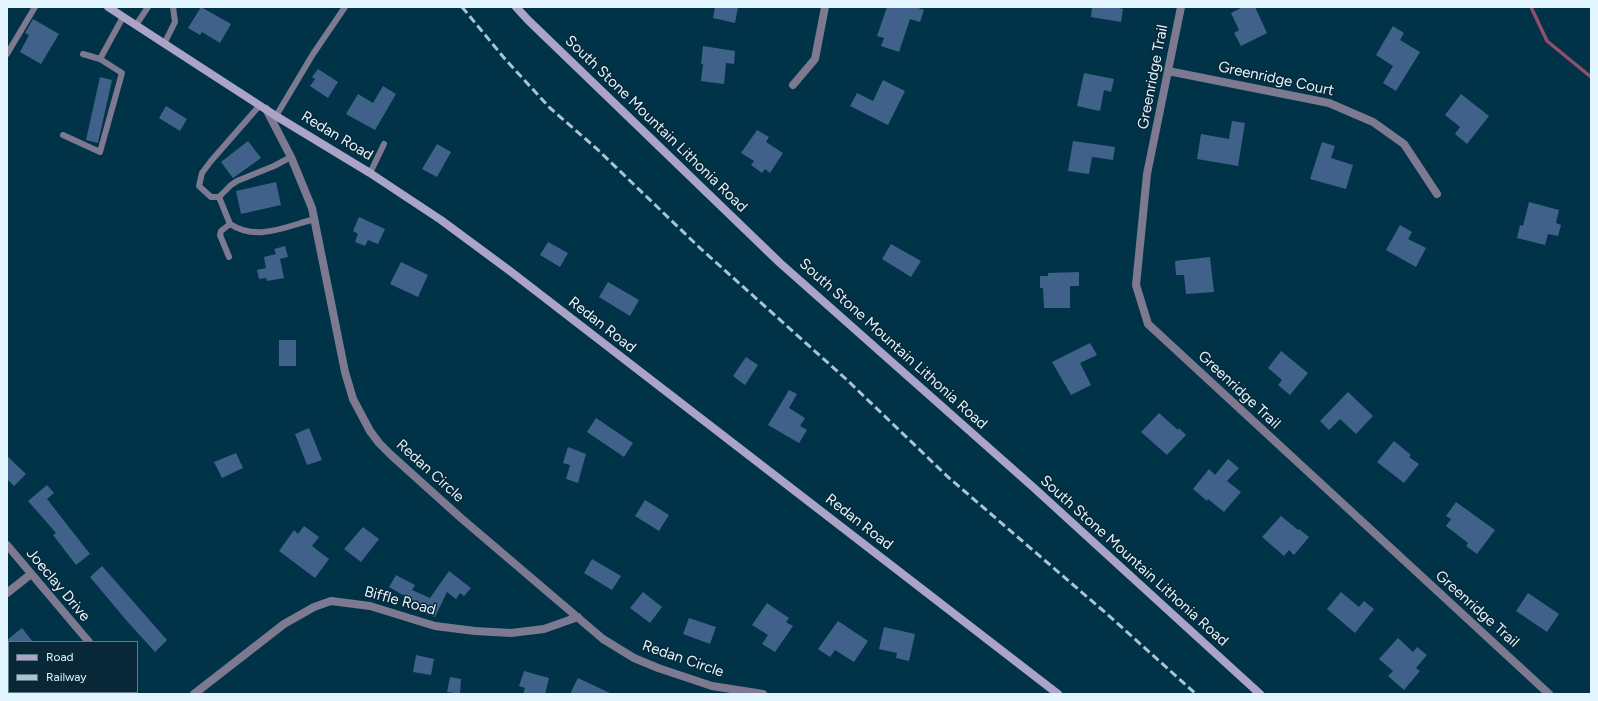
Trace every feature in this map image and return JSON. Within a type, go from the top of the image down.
[{"type":"main road","name":"Redan Road","points":[[108,7],[276,116],[370,173],[441,220],[510,271],[1058,694]]},
{"type":"main road","name":"South Stone Mountain Lithonia Road","points":[[516,7],[780,262],[1033,487],[1260,694]]},
{"type":"street","points":[[793,85],[815,59],[825,7]]},
{"type":"street","name":"Greenridge Trail","points":[[1181,7],[1147,174],[1136,285],[1148,324],[1549,694]]},
{"type":"street","name":"Greenridge Court","points":[[1168,71],[1329,103],[1373,122],[1404,144],[1437,194]]},
{"type":"street","name":"Redan Circle","points":[[263,107],[291,157],[312,208],[345,372],[353,399],[370,431],[396,460],[461,518],[603,639],[634,658],[658,668],[712,686],[764,694]]},
{"type":"street","name":"Joeclay Drive","points":[[7,545],[88,641]]},
{"type":"street","points":[[7,593],[31,574]]},
{"type":"street","name":"Biffle Road","points":[[194,694],[284,624],[314,607],[331,601],[370,606],[435,626],[482,632],[510,633],[544,629],[578,617]]},
{"type":"lane","points":[[7,54],[35,7]]},
{"type":"lane","points":[[136,26],[148,7]]},
{"type":"lane","points":[[164,44],[175,22],[173,7]]},
{"type":"lane","points":[[276,116],[313,54],[345,7]]},
{"type":"lane","points":[[100,59],[123,17]]},
{"type":"lane","points":[[63,135],[100,152],[122,72],[100,59],[83,54]]},
{"type":"lane","points":[[263,107],[210,161],[202,173],[199,186],[211,197],[220,197],[237,181],[274,166],[291,157]]},
{"type":"lane","points":[[370,173],[384,144]]},
{"type":"lane","points":[[220,197],[230,224],[237,229],[251,233],[270,232],[315,219]]},
{"type":"lane","points":[[229,257],[220,235],[222,231],[230,224]]},
{"type":"building","points":[[201,7],[231,24],[220,43],[202,32],[200,35],[188,28]]},
{"type":"building","points":[[715,7],[738,7],[735,23],[713,18]]},
{"type":"building","points":[[887,7],[915,7],[924,10],[920,22],[910,19],[899,52],[881,46],[884,38],[877,36]]},
{"type":"building","points":[[1092,7],[1117,7],[1123,9],[1121,22],[1091,17]]},
{"type":"building","points":[[1243,7],[1255,7],[1267,33],[1241,46],[1234,33],[1239,30],[1231,13]]},
{"type":"building","points":[[33,19],[59,34],[41,64],[20,52],[29,35],[25,33]]},
{"type":"building","points":[[1393,26],[1404,33],[1400,40],[1420,52],[1396,91],[1383,83],[1393,66],[1376,55]]},
{"type":"building","points":[[703,46],[735,51],[734,64],[726,63],[724,84],[701,81]]},
{"type":"building","points":[[318,69],[338,82],[328,98],[310,86],[315,79],[312,77]]},
{"type":"building","points":[[1084,73],[1114,79],[1111,92],[1104,90],[1100,111],[1077,106]]},
{"type":"building","points":[[100,77],[112,80],[98,143],[86,140]]},
{"type":"building","points":[[883,80],[905,91],[888,125],[850,106],[857,93],[873,101]]},
{"type":"building","points":[[383,86],[396,94],[375,130],[346,114],[358,94],[373,103]]},
{"type":"building","points":[[1461,94],[1489,116],[1467,144],[1455,134],[1460,127],[1445,115]]},
{"type":"building","points":[[166,106],[187,119],[180,131],[159,118]]},
{"type":"building","points":[[1232,121],[1245,123],[1238,166],[1197,159],[1201,134],[1229,139]]},
{"type":"building","points":[[757,130],[769,137],[766,142],[783,153],[770,173],[765,169],[762,173],[751,165],[754,161],[741,153]]},
{"type":"building","points":[[248,141],[261,158],[233,178],[221,162]]},
{"type":"building","points":[[1073,141],[1115,147],[1113,160],[1092,157],[1089,174],[1068,171]]},
{"type":"building","points":[[1322,142],[1335,146],[1331,158],[1353,165],[1346,189],[1310,179]]},
{"type":"building","points":[[437,144],[451,152],[437,177],[422,169]]},
{"type":"building","points":[[276,182],[281,205],[241,214],[236,191]]},
{"type":"building","points":[[1529,202],[1559,210],[1556,223],[1561,225],[1558,236],[1548,234],[1545,245],[1517,238],[1520,225],[1523,226]]},
{"type":"building","points":[[359,217],[385,229],[378,244],[368,240],[365,246],[355,242],[358,234],[353,231]]},
{"type":"building","points":[[1400,225],[1412,232],[1408,239],[1426,248],[1416,267],[1386,250]]},
{"type":"building","points":[[548,242],[568,253],[560,267],[540,255]]},
{"type":"building","points":[[891,244],[921,261],[911,277],[882,259]]},
{"type":"building","points":[[285,246],[288,257],[280,259],[284,278],[267,281],[266,278],[259,279],[257,270],[266,268],[264,257],[276,254],[274,249]]},
{"type":"building","points":[[1210,257],[1214,292],[1186,294],[1184,275],[1176,275],[1175,261]]},
{"type":"building","points":[[401,262],[428,275],[418,297],[390,284]]},
{"type":"building","points":[[1079,272],[1079,286],[1070,286],[1070,308],[1044,308],[1043,288],[1040,288],[1040,276],[1048,276],[1048,273]]},
{"type":"building","points":[[608,282],[639,300],[630,316],[599,297]]},
{"type":"building","points":[[279,340],[296,340],[296,366],[279,366]]},
{"type":"building","points":[[1090,343],[1097,355],[1080,363],[1091,385],[1071,395],[1052,362]]},
{"type":"building","points":[[1281,351],[1308,373],[1290,395],[1278,385],[1282,380],[1268,368]]},
{"type":"building","points":[[746,357],[758,365],[745,385],[733,376]]},
{"type":"building","points":[[789,390],[797,394],[789,408],[805,418],[800,426],[807,430],[799,443],[768,425]]},
{"type":"building","points":[[1348,392],[1373,416],[1356,434],[1340,419],[1329,430],[1320,421]]},
{"type":"building","points":[[1159,413],[1186,435],[1167,455],[1141,432]]},
{"type":"building","points":[[596,418],[633,443],[624,457],[587,432]]},
{"type":"building","points":[[309,428],[322,460],[307,465],[295,434]]},
{"type":"building","points":[[1394,441],[1411,455],[1409,457],[1419,464],[1404,483],[1377,462]]},
{"type":"building","points":[[568,447],[586,454],[578,483],[566,479],[570,465],[563,463]]},
{"type":"building","points":[[236,453],[243,468],[222,478],[214,462]]},
{"type":"building","points":[[7,456],[26,474],[14,486],[7,479]]},
{"type":"building","points":[[1228,459],[1239,468],[1227,481],[1241,492],[1224,512],[1208,499],[1207,501],[1193,489],[1209,469],[1215,475]]},
{"type":"building","points":[[47,485],[54,493],[47,499],[90,554],[76,565],[53,535],[56,533],[28,501]]},
{"type":"building","points":[[645,500],[669,515],[659,531],[635,516]]},
{"type":"building","points":[[1456,502],[1495,530],[1477,554],[1466,546],[1468,543],[1446,526],[1451,519],[1446,516]]},
{"type":"building","points":[[1281,516],[1309,537],[1294,555],[1289,550],[1284,556],[1262,537]]},
{"type":"building","points":[[304,526],[319,537],[312,546],[329,559],[315,578],[279,551],[294,530],[298,534]]},
{"type":"building","points":[[363,527],[379,539],[361,562],[344,549]]},
{"type":"building","points":[[592,559],[621,576],[612,590],[584,573]]},
{"type":"building","points":[[102,566],[167,640],[155,652],[90,577]]},
{"type":"building","points":[[449,571],[471,588],[464,596],[460,593],[456,599],[447,592],[435,617],[419,611],[422,606],[389,587],[396,575],[415,585],[412,590],[430,598]]},
{"type":"building","points":[[643,592],[662,607],[650,623],[630,608]]},
{"type":"building","points":[[1341,592],[1359,607],[1364,601],[1374,609],[1355,633],[1327,609]]},
{"type":"building","points":[[1528,593],[1559,614],[1547,632],[1516,611]]},
{"type":"building","points":[[767,603],[789,618],[786,622],[793,626],[775,652],[762,644],[768,635],[752,625]]},
{"type":"building","points":[[689,618],[716,627],[710,644],[683,634]]},
{"type":"building","points":[[838,621],[868,641],[854,662],[835,650],[830,657],[818,649]]},
{"type":"building","points":[[884,627],[915,634],[909,661],[896,658],[897,653],[879,649]]},
{"type":"building","points":[[22,628],[32,641],[7,642],[7,640]]},
{"type":"building","points":[[1398,638],[1413,652],[1417,647],[1427,655],[1416,668],[1420,671],[1404,690],[1388,676],[1393,671],[1379,659]]},
{"type":"building","points":[[416,655],[434,659],[431,675],[413,672]]},
{"type":"building","points":[[524,671],[549,678],[545,694],[523,694],[525,688],[519,686]]},
{"type":"building","points":[[450,677],[461,679],[460,694],[447,692]]},
{"type":"building","points":[[578,678],[612,694],[570,694]]},
{"type":"waterway","points":[[1531,7],[1547,41],[1591,77]]},
{"type":"railway","points":[[462,7],[505,59],[550,108],[597,149],[701,249],[846,379],[948,477],[1107,614],[1196,694]]}]
